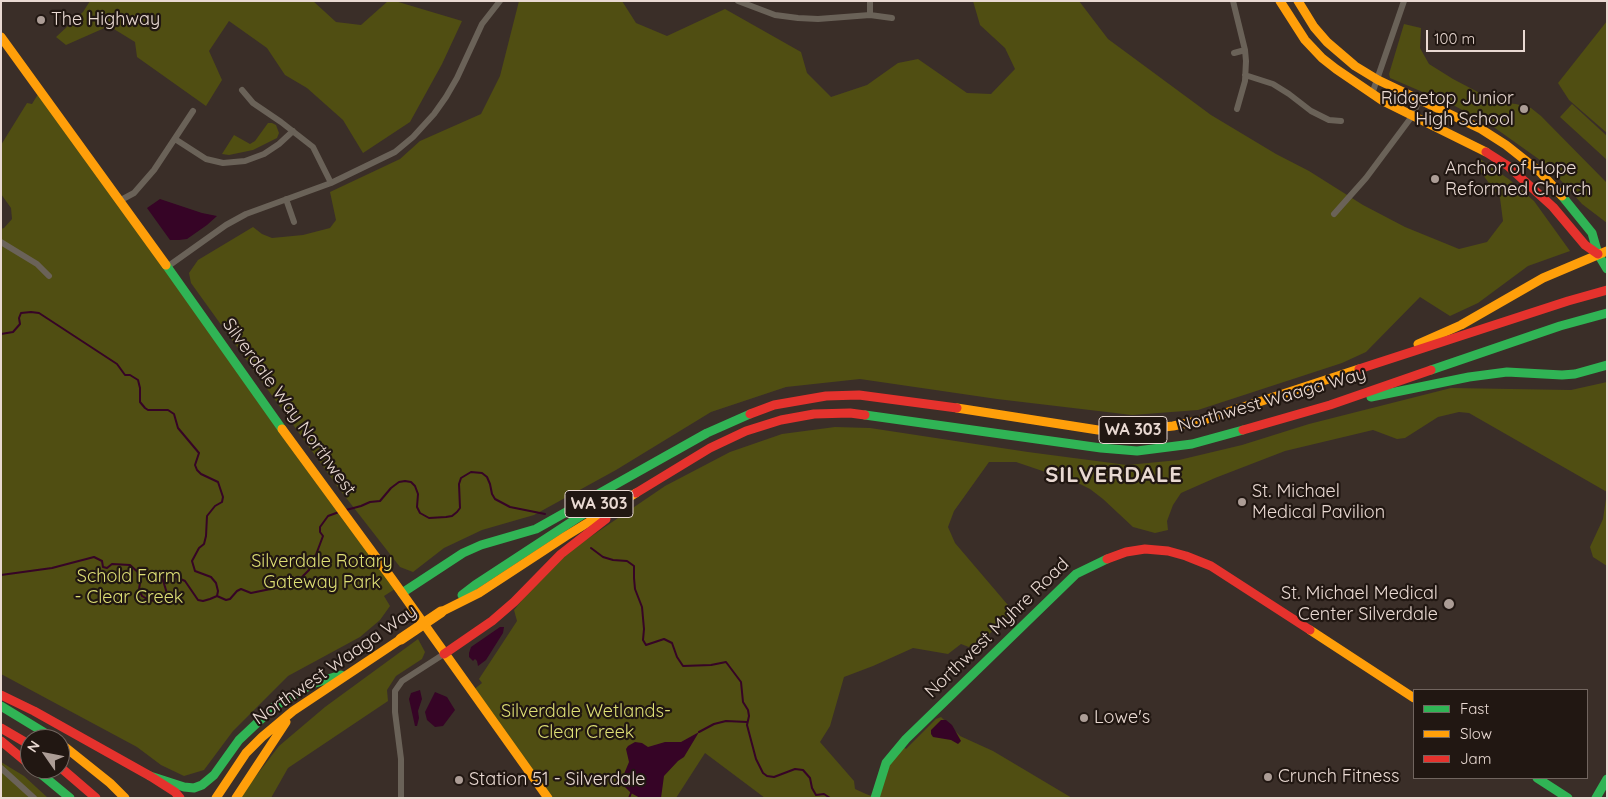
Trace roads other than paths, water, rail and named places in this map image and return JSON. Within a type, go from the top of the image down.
[{"type":"main road","points":[[1280,1],[1313,50],[1342,74],[1372,94],[1482,149],[1508,166],[1552,207],[1585,245],[1602,253]]},
{"type":"main road","points":[[1298,1],[1314,27],[1331,46],[1350,62],[1378,80],[1481,129],[1540,172],[1569,203],[1592,233],[1602,253],[1607,269]]},
{"type":"main road","name":"Silverdale Way Northwest","points":[[1,38],[548,798]]},
{"type":"main road","points":[[1335,378],[1461,325],[1543,278],[1602,253]]},
{"type":"main road","name":"Northwest Waaga Way","points":[[668,457],[707,433],[743,416],[774,405],[826,396],[896,399],[1098,430],[1129,431],[1173,426],[1207,419],[1607,290]]},
{"type":"main road","name":"Northwest Waaga Way","points":[[654,482],[710,448],[746,431],[781,420],[814,414],[850,413],[1101,448],[1137,451],[1192,444],[1330,405],[1560,326],[1604,314]]},
{"type":"main road","points":[[1330,405],[1469,377],[1507,372],[1562,376],[1605,366]]},
{"type":"main road","points":[[402,593],[462,553],[536,529],[668,457]]},
{"type":"main road","name":"WA 303","points":[[441,612],[475,585],[668,457]]},
{"type":"main road","points":[[444,654],[492,621],[514,602],[561,554],[654,482]]},
{"type":"main road","name":"WA 303","points":[[441,612],[479,593],[654,482]]},
{"type":"main road","name":"Northwest Myhre Road","points":[[874,798],[886,763],[900,745],[1071,579],[1100,561],[1138,550],[1174,552],[1211,566],[1413,697]]},
{"type":"main road","name":"Northwest Waaga Way","points":[[216,798],[254,744],[293,711],[441,612]]},
{"type":"main road","points":[[150,776],[184,787],[194,788],[202,785],[214,775],[245,734],[274,707],[312,684],[349,673]]},
{"type":"main road","points":[[1,695],[150,776],[180,798]]},
{"type":"main road","points":[[1,706],[40,729]]},
{"type":"main road","points":[[236,798],[293,711]]},
{"type":"main road","points":[[1,728],[20,739]]},
{"type":"main road","points":[[1,741],[20,757]]},
{"type":"main road","points":[[70,751],[110,783],[124,798]]},
{"type":"main road","points":[[70,776],[96,798]]},
{"type":"main road","points":[[46,779],[66,796]]},
{"type":"main road","points":[[1539,779],[1568,798]]},
{"type":"main road","points":[[1596,798],[1607,779]]},
{"type":"street","points":[[167,267],[232,221],[246,214],[331,183],[395,152],[413,137],[434,114],[446,97],[482,24],[500,1]]},
{"type":"street","points":[[738,1],[775,14],[798,18],[818,19],[870,15],[892,18]]},
{"type":"street","points":[[870,1],[870,15]]},
{"type":"street","points":[[1233,1],[1245,50],[1245,81],[1237,109]]},
{"type":"street","points":[[1372,94],[1404,1]]},
{"type":"street","points":[[1234,53],[1245,50]]},
{"type":"street","points":[[1245,75],[1273,84],[1311,111],[1329,120],[1341,121]]},
{"type":"street","points":[[242,90],[253,103],[294,131],[313,147],[331,183]]},
{"type":"street","points":[[1334,214],[1366,178],[1413,115],[1420,100]]},
{"type":"street","points":[[119,201],[134,193],[154,170],[192,111]]},
{"type":"street","points":[[174,139],[206,160],[223,163],[244,161],[264,154],[294,131]]},
{"type":"street","points":[[286,199],[294,222]]},
{"type":"street","points":[[1,242],[37,264],[49,276]]},
{"type":"street","points":[[401,798],[401,759],[395,712],[395,690],[402,681],[444,654]]},
{"type":"street","points":[[1,768],[34,798]]},
{"type":"waterway","points":[[1,334],[13,332],[20,324],[19,318],[21,313],[39,313],[117,364],[125,375],[130,375],[138,380],[140,402],[145,408],[148,410],[168,410],[174,414],[178,428],[199,453],[195,465],[197,470],[218,482],[223,497],[222,502],[215,506],[207,516],[204,544],[199,548],[192,561],[195,571],[211,577],[216,583],[217,596]]},
{"type":"waterway","points":[[346,510],[370,502],[380,501],[391,488],[399,482],[405,481],[411,482],[415,486],[418,494],[417,507],[420,513],[429,518],[452,516],[460,508],[459,484],[461,478],[471,472],[482,473],[487,477],[495,499],[510,507],[545,514]]},
{"type":"waterway","points":[[217,596],[226,600],[230,599],[241,589],[251,593],[290,585],[301,578],[309,570],[323,536],[320,532],[320,527],[328,516],[339,512]]},
{"type":"waterway","points":[[591,548],[603,557],[627,561],[634,566],[635,589],[642,607],[643,640],[646,645],[664,639],[672,643],[677,657],[683,666],[711,665],[726,662],[741,682],[743,702],[749,716],[747,725],[756,759],[763,773],[774,777],[795,769],[803,770],[810,778],[816,795],[824,794],[830,798]]},
{"type":"waterway","points":[[1,575],[52,568],[94,557],[102,561],[103,567],[107,568],[112,564],[130,565],[141,575],[139,590],[142,596],[149,600],[166,603],[169,600],[162,577],[163,574],[167,573],[185,581],[198,600],[203,601],[217,596]]},
{"type":"waterway","points":[[699,732],[714,724],[726,721],[747,722]]},
{"type":"waterway","points":[[629,798],[631,793]]},
{"type":"place","name":"The Highway","points":[[41,20]]},
{"type":"place","name":"Ridgetop Junior High School","points":[[1524,109]]},
{"type":"place","name":"Anchor of Hope Reformed Church","points":[[1435,179]]},
{"type":"place","name":"St. Michael Medical Pavilion","points":[[1242,502]]},
{"type":"place","name":"St. Michael Medical Center Silverdale","points":[[1449,604]]},
{"type":"place","name":"Lowe's","points":[[1084,718]]},
{"type":"place","name":"Crunch Fitness","points":[[1268,777]]},
{"type":"place","name":"Station 51 - Silverdale","points":[[459,780]]},
{"type":"district","name":"SILVERDALE","points":[[1114,475]]},
{"type":"park label","name":"Silverdale Rotary Gateway Park","points":[[322,572]]},
{"type":"park label","name":"Schold Farm - Clear Creek","points":[[129,587]]},
{"type":"park label","name":"Silverdale Wetlands- Clear Creek","points":[[586,722]]}]
